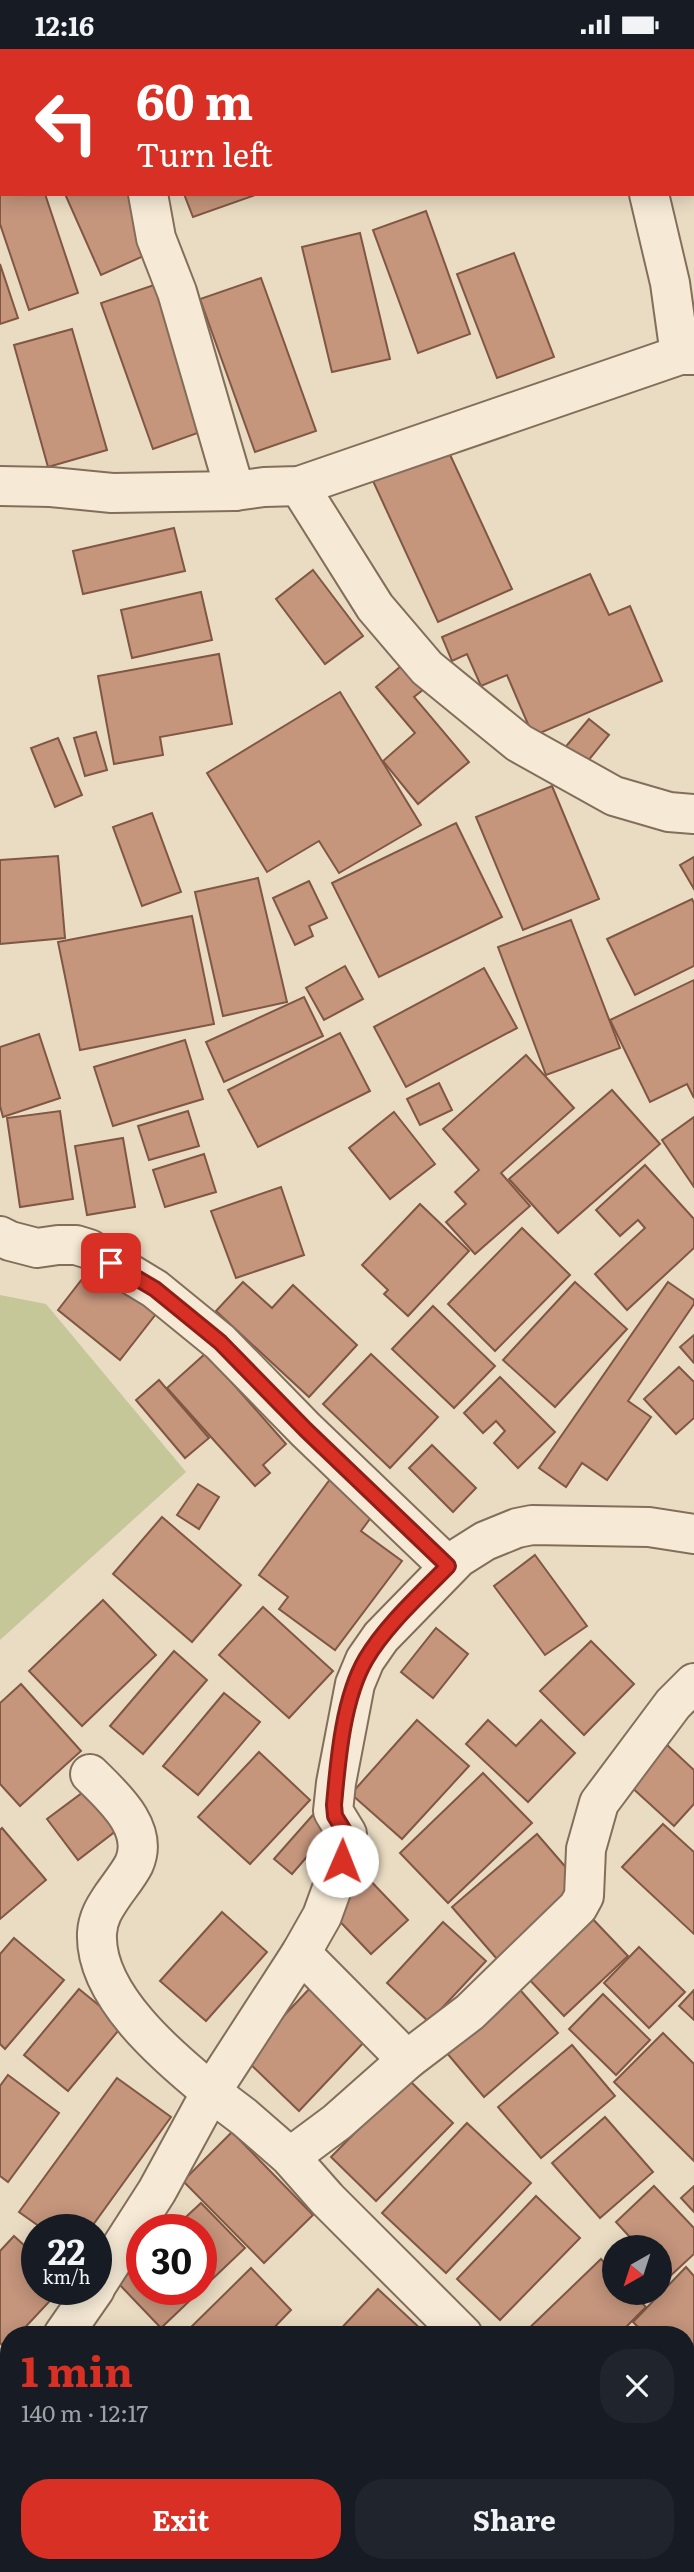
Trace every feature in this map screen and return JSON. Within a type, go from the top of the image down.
[{"type":"street","points":[[148,196],[156,238],[177,292],[235,491]]},
{"type":"street","points":[[0,486],[51,487],[112,493],[235,491],[299,486],[687,355],[649,196]]},
{"type":"street","points":[[299,486],[375,607],[427,668],[519,743],[614,796],[669,812],[694,814]]},
{"type":"street","points":[[0,1236],[37,1248],[76,1245],[89,1249],[155,1289],[220,1342],[306,1430],[448,1566]]},
{"type":"street","points":[[112,2261],[157,2191],[211,2092],[322,1916],[345,1847],[346,1834],[333,1811],[345,1729],[355,1684],[365,1660],[381,1637],[448,1566],[485,1541],[517,1528],[532,1525],[649,1527],[694,1534]]},
{"type":"street","points":[[290,2157],[337,2122],[407,2060],[470,2012],[578,1907],[584,1896],[586,1849],[598,1803],[673,1705],[694,1683]]},
{"type":"street","points":[[90,1774],[115,1799],[137,1836],[134,1863],[99,1916],[97,1942],[106,1975],[130,2016],[160,2050],[290,2157],[327,2199],[454,2326]]},
{"type":"street","points":[[301,1953],[407,2060]]},
{"type":"street","points":[[69,2326],[83,2305]]},
{"type":"green space","points":[[0,1295],[46,1304],[186,1472],[0,1640]]},
{"type":"building","points":[[0,196],[46,196],[78,293],[29,310],[0,224]]},
{"type":"building","points":[[66,196],[134,196],[157,250],[101,275]]},
{"type":"building","points":[[185,196],[252,196],[193,217]]},
{"type":"building","points":[[426,211],[470,334],[418,353],[373,230]]},
{"type":"building","points":[[360,233],[390,359],[332,372],[302,247]]},
{"type":"building","points":[[514,253],[554,357],[497,378],[457,274]]},
{"type":"building","points":[[0,264],[18,318],[0,324]]},
{"type":"building","points":[[261,278],[316,431],[255,452],[200,299]]},
{"type":"building","points":[[154,285],[206,430],[153,449],[101,303]]},
{"type":"building","points":[[72,329],[107,450],[48,467],[14,345]]},
{"type":"building","points":[[446,446],[512,589],[438,622],[373,481]]},
{"type":"building","points":[[174,528],[185,571],[83,594],[73,551]]},
{"type":"building","points":[[313,570],[363,636],[325,664],[276,599]]},
{"type":"building","points":[[590,574],[609,615],[630,606],[662,681],[533,736],[507,675],[481,686],[467,654],[452,661],[442,637]]},
{"type":"building","points":[[201,592],[212,640],[132,658],[121,610]]},
{"type":"building","points":[[219,654],[232,724],[160,737],[163,755],[114,764],[98,676]]},
{"type":"building","points":[[413,656],[434,681],[414,697],[469,762],[418,804],[383,761],[415,733],[376,687]]},
{"type":"building","points":[[340,692],[421,825],[339,873],[319,841],[267,872],[207,773]]},
{"type":"building","points":[[589,719],[609,735],[583,767],[563,750]]},
{"type":"building","points":[[96,732],[107,770],[85,776],[74,738]]},
{"type":"building","points":[[58,738],[82,795],[55,807],[31,748]]},
{"type":"building","points":[[552,786],[599,899],[523,930],[476,817]]},
{"type":"building","points":[[152,813],[181,892],[142,906],[113,827]]},
{"type":"building","points":[[456,823],[502,917],[379,977],[332,883]]},
{"type":"building","points":[[58,856],[65,938],[0,944],[0,860]]},
{"type":"building","points":[[694,857],[694,889],[680,865]]},
{"type":"building","points":[[258,878],[287,1002],[223,1016],[195,892]]},
{"type":"building","points":[[309,881],[327,918],[309,926],[313,936],[295,945],[273,898]]},
{"type":"building","points":[[692,899],[694,966],[635,995],[607,939]]},
{"type":"building","points":[[192,916],[214,1024],[80,1050],[58,942]]},
{"type":"building","points":[[571,920],[620,1048],[546,1075],[498,947]]},
{"type":"building","points":[[345,966],[363,999],[324,1020],[306,988]]},
{"type":"building","points":[[484,968],[517,1028],[406,1087],[374,1027]]},
{"type":"building","points":[[694,980],[694,1098],[687,1084],[650,1102],[610,1020]]},
{"type":"building","points":[[304,997],[323,1036],[224,1082],[206,1042]]},
{"type":"building","points":[[340,1033],[370,1091],[258,1147],[228,1090]]},
{"type":"building","points":[[39,1034],[60,1098],[3,1117],[0,1106],[0,1047]]},
{"type":"building","points":[[185,1040],[203,1099],[113,1126],[94,1067]]},
{"type":"building","points":[[526,1055],[574,1108],[501,1173],[530,1206],[475,1254],[446,1222],[466,1204],[455,1192],[479,1170],[443,1129]]},
{"type":"building","points":[[439,1083],[452,1110],[420,1125],[407,1099]]},
{"type":"building","points":[[612,1090],[660,1144],[558,1233],[509,1179]]},
{"type":"building","points":[[60,1111],[73,1199],[20,1207],[7,1118]]},
{"type":"building","points":[[188,1111],[199,1146],[149,1160],[138,1126]]},
{"type":"building","points":[[394,1112],[435,1164],[390,1199],[349,1148]]},
{"type":"building","points":[[694,1117],[694,1187],[662,1140]]},
{"type":"building","points":[[123,1138],[135,1207],[87,1215],[75,1146]]},
{"type":"building","points":[[204,1154],[216,1192],[165,1207],[153,1170]]},
{"type":"building","points":[[645,1165],[694,1219],[694,1248],[627,1310],[595,1274],[645,1228],[638,1220],[620,1236],[596,1210]]},
{"type":"building","points":[[281,1187],[304,1255],[236,1278],[211,1211]]},
{"type":"building","points":[[420,1204],[469,1251],[408,1316],[384,1294],[388,1290],[362,1265]]},
{"type":"building","points":[[522,1228],[570,1275],[495,1351],[448,1304]]},
{"type":"building","points":[[93,1265],[156,1314],[120,1360],[58,1310]]},
{"type":"building","points":[[243,1282],[272,1308],[293,1285],[357,1345],[309,1397],[216,1311]]},
{"type":"building","points":[[575,1282],[627,1329],[555,1407],[503,1360]]},
{"type":"building","points":[[668,1282],[694,1300],[694,1304],[628,1401],[651,1417],[607,1480],[582,1463],[566,1487],[539,1468]]},
{"type":"building","points":[[433,1306],[495,1366],[454,1408],[392,1349]]},
{"type":"building","points":[[694,1335],[694,1363],[680,1347]]},
{"type":"building","points":[[206,1353],[286,1444],[263,1465],[270,1473],[255,1486],[167,1388]]},
{"type":"building","points":[[371,1354],[438,1417],[390,1468],[323,1404]]},
{"type":"building","points":[[679,1367],[694,1382],[694,1418],[676,1434],[644,1399]]},
{"type":"building","points":[[500,1377],[555,1432],[518,1468],[494,1443],[505,1431],[496,1421],[483,1433],[464,1413]]},
{"type":"building","points":[[159,1380],[209,1438],[185,1458],[136,1400]]},
{"type":"building","points":[[432,1445],[476,1488],[453,1512],[409,1468]]},
{"type":"building","points":[[331,1478],[375,1512],[361,1531],[402,1561],[335,1650],[279,1609],[288,1597],[259,1575]]},
{"type":"building","points":[[198,1484],[219,1497],[199,1529],[177,1515]]},
{"type":"building","points":[[162,1517],[241,1585],[192,1642],[113,1574]]},
{"type":"building","points":[[535,1555],[587,1626],[545,1655],[494,1586]]},
{"type":"building","points":[[103,1600],[156,1655],[82,1726],[29,1671]]},
{"type":"building","points":[[263,1607],[333,1671],[289,1718],[219,1655]]},
{"type":"building","points":[[436,1628],[468,1654],[433,1698],[401,1672]]},
{"type":"building","points":[[591,1641],[634,1684],[584,1735],[540,1691]]},
{"type":"building","points":[[174,1651],[207,1680],[143,1754],[110,1726]]},
{"type":"building","points":[[21,1684],[81,1751],[20,1806],[0,1784],[0,1703]]},
{"type":"building","points":[[224,1693],[260,1722],[198,1795],[163,1766]]},
{"type":"building","points":[[417,1720],[469,1766],[402,1839],[351,1794]]},
{"type":"building","points":[[488,1720],[516,1746],[541,1720],[575,1753],[528,1802],[466,1744]]},
{"type":"building","points":[[666,1744],[694,1770],[694,1804],[674,1826],[629,1785]]},
{"type":"building","points":[[259,1752],[310,1800],[250,1864],[198,1817]]},
{"type":"building","points":[[483,1773],[532,1823],[448,1903],[400,1853]]},
{"type":"building","points":[[90,1787],[121,1827],[78,1860],[47,1819]]},
{"type":"building","points":[[319,1808],[336,1823],[292,1874],[274,1859]]},
{"type":"building","points":[[663,1824],[694,1852],[694,1934],[622,1867]]},
{"type":"building","points":[[2,1828],[46,1880],[0,1919],[0,1830]]},
{"type":"building","points":[[537,1834],[582,1886],[497,1959],[452,1907]]},
{"type":"building","points":[[364,1874],[408,1920],[371,1954],[327,1908]]},
{"type":"building","points":[[222,1912],[267,1952],[206,2021],[160,1981]]},
{"type":"building","points":[[588,1914],[628,1956],[564,2016],[524,1974]]},
{"type":"building","points":[[443,1922],[486,1961],[429,2022],[387,1983]]},
{"type":"building","points":[[14,1938],[64,1980],[5,2049],[0,2044],[0,1954]]},
{"type":"building","points":[[639,1947],[685,1992],[649,2028],[604,1983]]},
{"type":"building","points":[[514,1983],[558,2033],[484,2097],[441,2046]]},
{"type":"building","points":[[312,1986],[367,2039],[299,2111],[244,2058]]},
{"type":"building","points":[[79,1989],[123,2025],[68,2091],[24,2055]]},
{"type":"building","points":[[694,1990],[694,2020],[679,2006]]},
{"type":"building","points":[[603,1994],[650,2040],[616,2075],[569,2029]]},
{"type":"building","points":[[663,2033],[694,2064],[694,2161],[614,2082]]},
{"type":"building","points":[[572,2045],[615,2096],[541,2158],[498,2107]]},
{"type":"building","points":[[8,2075],[59,2113],[8,2182],[0,2176],[0,2086]]},
{"type":"building","points":[[117,2078],[171,2117],[101,2214],[19,2212]]},
{"type":"building","points":[[408,2079],[453,2123],[376,2201],[331,2157]]},
{"type":"building","points":[[605,2117],[653,2172],[600,2218],[552,2163]]},
{"type":"building","points":[[467,2123],[531,2183],[446,2273],[382,2213]]},
{"type":"building","points":[[232,2132],[313,2215],[264,2263],[183,2181]]},
{"type":"building","points":[[654,2186],[694,2228],[694,2254],[672,2274],[672,2235],[628,2235],[616,2222]]},
{"type":"building","points":[[694,2186],[694,2212],[681,2198]]},
{"type":"building","points":[[536,2196],[580,2238],[500,2320],[457,2279]]},
{"type":"building","points":[[201,2203],[212,2214],[189,2214]]},
{"type":"building","points":[[217,2219],[245,2248],[217,2275]]},
{"type":"building","points":[[14,2236],[21,2242],[21,2305],[46,2305],[26,2326],[0,2326],[0,2251]]},
{"type":"building","points":[[601,2259],[602,2305],[646,2307],[627,2326],[531,2326]]},
{"type":"building","points":[[686,2267],[694,2276],[694,2326],[637,2326],[633,2322],[649,2305],[672,2305],[672,2282]]},
{"type":"building","points":[[251,2268],[291,2310],[276,2326],[192,2326],[213,2305],[217,2305],[217,2302]]},
{"type":"building","points":[[126,2275],[126,2291],[118,2283]]},
{"type":"building","points":[[378,2289],[418,2326],[343,2326]]},
{"type":"building","points":[[139,2305],[185,2305],[163,2326],[159,2326]]},
{"type":"route","points":[[111,1263],[155,1289],[220,1342],[306,1430],[448,1566],[381,1637],[365,1660],[355,1684],[347,1716],[333,1811],[346,1834],[342,1861]]}]
